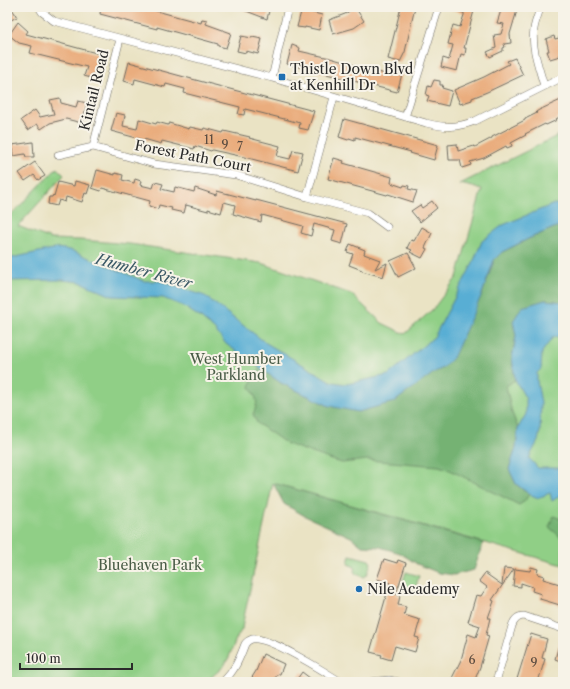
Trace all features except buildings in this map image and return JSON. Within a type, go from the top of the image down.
[{"type":"street","points":[[39,7],[42,12],[54,21],[272,78],[405,117],[447,127],[475,121],[563,77]]},
{"type":"street","points":[[272,78],[288,7]]},
{"type":"street","points":[[405,117],[439,7]]},
{"type":"street","points":[[540,7],[535,27],[534,51],[544,86]]},
{"type":"street","name":"Kintail Road","points":[[93,147],[120,39]]},
{"type":"street","points":[[308,197],[334,97]]},
{"type":"street","name":"Forest Path Court","points":[[58,155],[93,147],[154,164],[236,175],[308,197],[368,213],[387,227]]},
{"type":"street","points":[[496,682],[512,626],[517,618],[524,616],[563,628]]},
{"type":"street","points":[[223,682],[233,672],[246,642],[251,639],[257,639],[288,651],[341,682]]},
{"type":"street","points":[[370,682],[389,680],[399,682]]},
{"type":"green space","name":"West Humber Parkland","points":[[563,133],[563,565],[273,483],[242,629],[224,666],[206,682],[7,682],[7,219],[57,168],[64,175],[18,226],[51,239],[130,244],[261,263],[351,294],[382,323],[405,334],[433,309],[457,277],[482,189],[460,184]]},
{"type":"green space","points":[[563,224],[563,302],[545,300],[513,321],[516,336],[512,358],[515,380],[506,386],[512,413],[518,428],[516,448],[509,469],[516,484],[529,494],[525,501],[519,505],[450,470],[439,466],[367,460],[342,463],[287,444],[257,423],[253,414],[257,403],[250,387],[253,377],[260,368],[281,383],[329,406],[443,368],[482,294],[494,260],[502,252]]},
{"type":"green space","points":[[273,483],[483,543],[474,570],[454,575],[439,573],[417,564],[400,553],[380,547],[362,546],[351,537],[305,516],[284,504]]},
{"type":"green space","points":[[554,516],[563,520],[563,539],[549,527]]},
{"type":"green space","points":[[350,555],[369,560],[371,563],[367,575],[364,577],[356,574],[354,571],[355,567],[348,564]]},
{"type":"green space","points":[[406,572],[419,576],[415,590],[401,587]]},
{"type":"water","points":[[554,204],[563,205],[563,224],[502,252],[494,260],[482,294],[453,358],[443,368],[435,372],[394,402],[358,412],[329,406],[281,383],[226,344],[214,329],[201,318],[183,306],[163,298],[112,296],[80,282],[62,280],[7,281],[7,259],[57,248],[70,250],[144,281],[160,281],[205,296],[266,343],[332,382],[347,384],[388,375],[434,337],[472,265],[482,241],[503,225]]},
{"type":"water","points":[[545,300],[563,302],[563,336],[553,337],[542,352],[541,369],[537,373],[541,403],[540,432],[538,441],[529,458],[538,468],[563,468],[563,494],[552,501],[550,493],[538,498],[529,494],[516,484],[509,469],[516,448],[518,428],[526,414],[526,399],[515,380],[512,358],[516,336],[513,321],[522,307]]},
{"type":"place","name":"Thistle Down Blvd at Kenhill Dr","points":[[282,77]]},
{"type":"place","name":"Nile Academy","points":[[359,589]]},
{"type":"water label","name":"Humber River","points":[[144,271]]},
{"type":"park label","name":"Bluehaven Park","points":[[150,565]]}]
